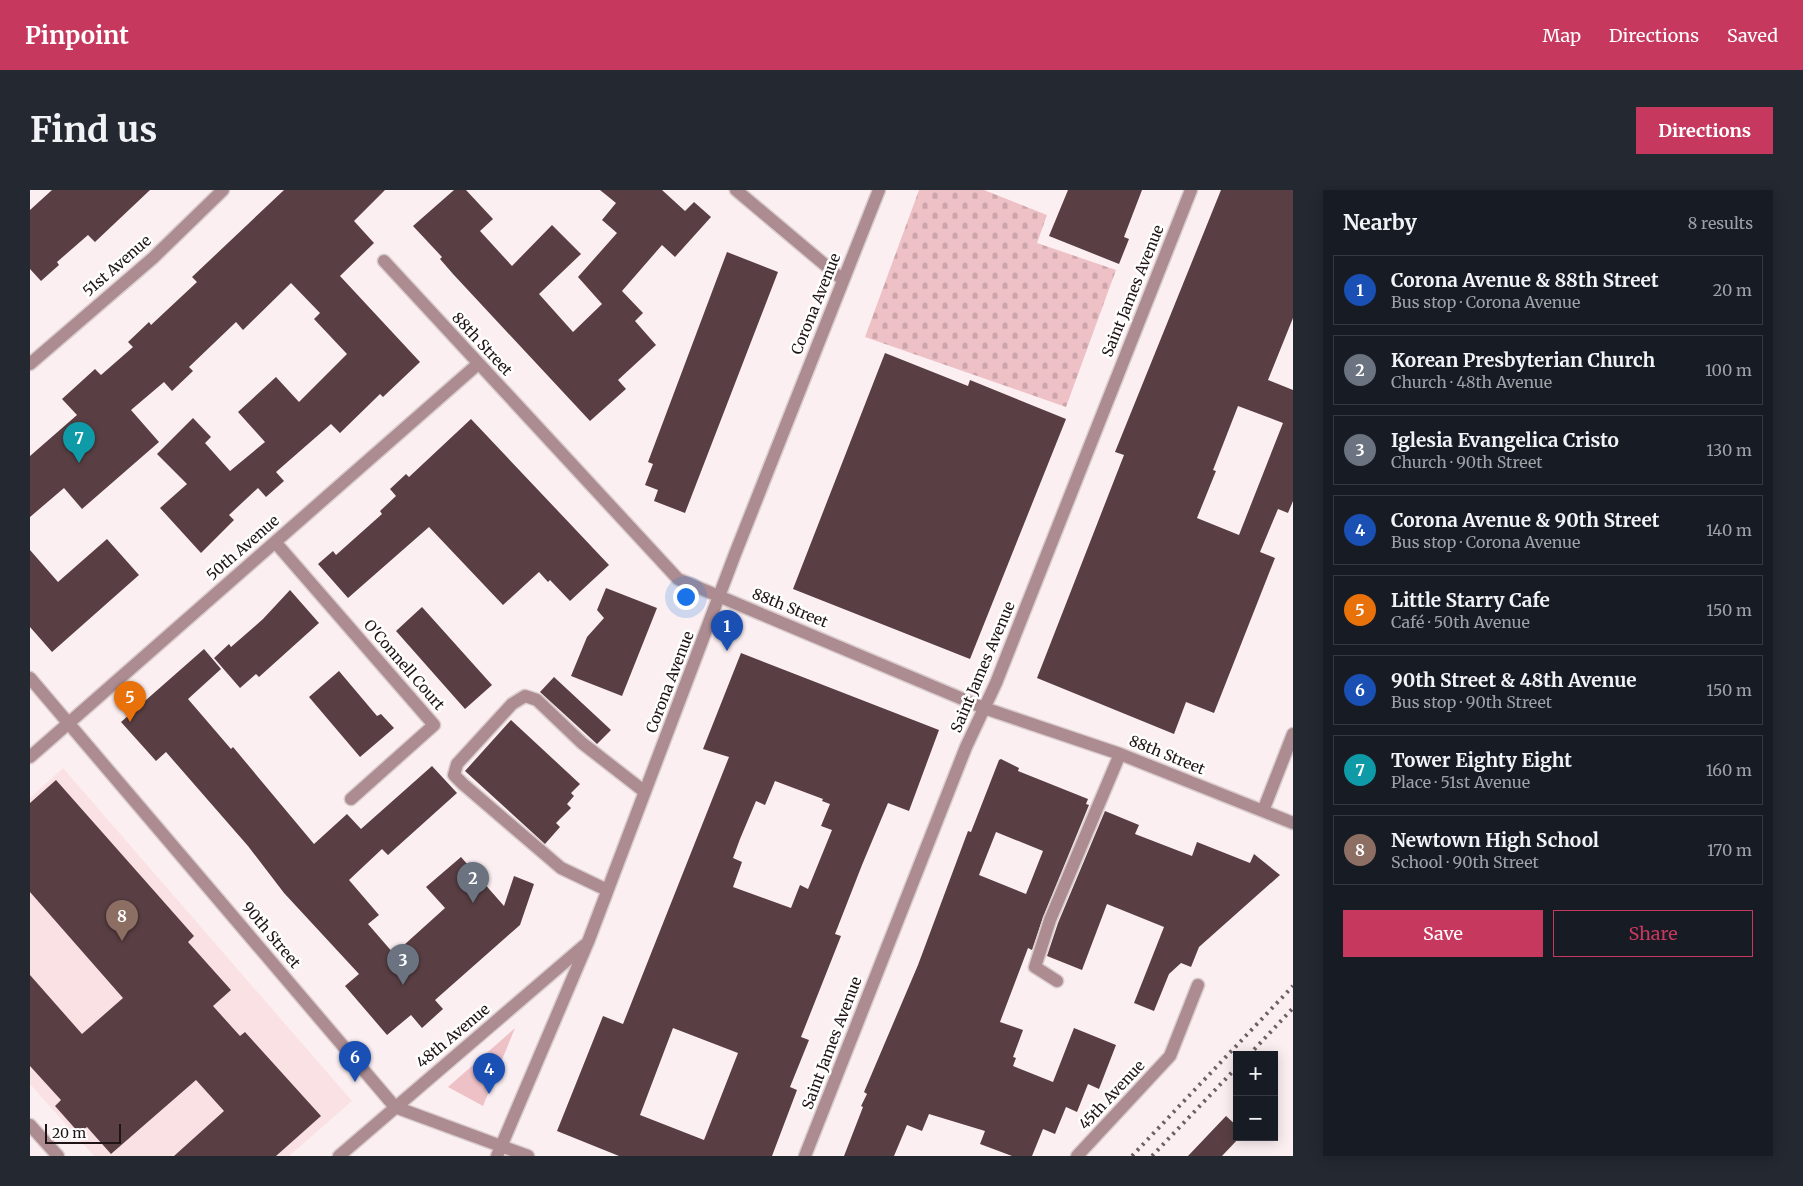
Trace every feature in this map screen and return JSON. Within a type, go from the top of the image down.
[{"type":"street","name":"51st Avenue","points":[[30,364],[153,258],[223,190]]},
{"type":"street","points":[[736,190],[843,280]]},
{"type":"street","name":"Corona Avenue","points":[[499,1151],[588,942],[719,597],[879,190]]},
{"type":"street","name":"Saint James Avenue","points":[[805,1156],[966,748],[996,684],[1191,190]]},
{"type":"street","name":"88th Street","points":[[384,261],[678,579],[984,708],[1120,754],[1293,823]]},
{"type":"street","name":"50th Avenue","points":[[30,757],[478,364]]},
{"type":"street","name":"O'Connell Court","points":[[275,542],[434,725],[351,799]]},
{"type":"street","name":"90th Street","points":[[30,678],[70,722],[395,1107],[499,1151],[528,1156]]},
{"type":"street","points":[[607,890],[561,868],[454,774],[456,764],[512,704],[526,696],[537,700],[582,743],[645,792]]},
{"type":"street","points":[[1263,811],[1293,734]]},
{"type":"street","points":[[1057,981],[1035,967],[1050,920],[1120,754]]},
{"type":"street","name":"48th Avenue","points":[[339,1156],[588,942]]},
{"type":"street","name":"45th Avenue","points":[[1077,1156],[1170,1056],[1198,985]]},
{"type":"street","points":[[30,1124],[58,1156]]},
{"type":"shaded area","points":[[63,768],[352,1101],[289,1156],[94,1156],[30,1084],[30,798]]},
{"type":"green space","points":[[919,190],[984,190],[1047,215],[1037,243],[1116,270],[1066,407],[865,337]]},
{"type":"green space","points":[[515,1028],[483,1106],[448,1087]]},
{"type":"building","points":[[52,190],[150,190],[95,242],[88,235],[57,262],[59,265],[41,281],[30,269],[30,210]]},
{"type":"building","points":[[284,190],[385,190],[354,221],[374,243],[340,276],[420,362],[383,397],[380,394],[340,433],[331,424],[276,472],[284,481],[266,497],[258,488],[229,515],[234,520],[201,553],[160,508],[187,484],[157,454],[193,418],[211,437],[205,443],[230,471],[265,442],[238,412],[276,377],[299,402],[347,354],[314,319],[320,313],[291,283],[243,330],[236,322],[189,367],[193,371],[172,391],[164,382],[131,410],[159,442],[82,509],[64,488],[30,517],[30,456],[77,415],[62,399],[95,369],[101,375],[133,347],[128,342],[149,322],[151,325],[197,282],[192,277]]},
{"type":"building","points":[[454,190],[466,190],[493,219],[480,231],[512,266],[552,225],[581,254],[539,294],[573,332],[602,304],[578,277],[617,233],[602,220],[616,203],[600,190],[662,190],[685,211],[694,202],[711,217],[675,257],[662,245],[622,291],[643,313],[635,321],[656,345],[618,380],[626,389],[590,421],[453,274],[440,259],[442,257],[413,226]]},
{"type":"building","points":[[1068,190],[1142,190],[1124,237],[1129,239],[1119,264],[1049,236]]},
{"type":"building","points":[[1221,190],[1293,190],[1293,318],[1268,380],[1293,390],[1293,501],[1288,513],[1278,509],[1260,552],[1275,558],[1214,713],[1186,702],[1174,734],[1037,678],[1124,455],[1115,452]],"holes":[[[1238,406],[1283,423],[1239,535],[1197,518],[1216,471],[1213,470]]]},
{"type":"building","points":[[727,252],[778,272],[685,513],[654,501],[658,490],[645,485],[653,464],[648,462]]},
{"type":"building","points":[[885,353],[968,386],[970,380],[1066,419],[970,659],[793,589]]},
{"type":"building","points":[[471,419],[609,565],[570,601],[550,580],[548,582],[539,572],[503,605],[429,527],[348,598],[318,564],[333,551],[336,555],[382,514],[380,511],[396,496],[390,489],[406,474],[409,477]]},
{"type":"building","points":[[107,539],[139,575],[52,652],[30,627],[30,550],[58,582]]},
{"type":"building","points":[[606,588],[657,608],[622,696],[571,676],[587,637],[604,618],[597,610]]},
{"type":"building","points":[[290,590],[319,623],[259,677],[256,674],[240,688],[214,658],[229,644],[231,647],[263,619]]},
{"type":"building","points":[[422,607],[492,685],[465,709],[396,631]]},
{"type":"building","points":[[204,649],[221,669],[188,699],[231,749],[233,747],[314,844],[347,814],[361,829],[432,766],[457,793],[388,855],[382,849],[349,880],[379,915],[368,924],[394,954],[445,908],[426,887],[461,857],[504,906],[514,876],[534,884],[520,925],[435,1000],[443,1009],[422,1028],[411,1015],[387,1035],[345,986],[359,974],[284,893],[248,846],[166,752],[156,761],[121,722]]},
{"type":"building","points":[[741,653],[939,730],[909,811],[888,803],[862,865],[835,934],[841,936],[801,1037],[809,1040],[790,1087],[797,1090],[772,1156],[619,1156],[557,1131],[603,1016],[623,1024],[729,757],[703,749]],"holes":[[[775,781],[823,799],[822,801],[830,804],[821,826],[832,830],[808,889],[800,885],[791,908],[733,887],[742,862],[733,858],[740,839],[756,801],[765,805]],[[673,1028],[738,1053],[704,1140],[640,1115]]]},
{"type":"building","points":[[339,671],[377,716],[381,714],[394,728],[360,757],[309,697]]},
{"type":"building","points":[[554,677],[611,730],[597,744],[540,692]]},
{"type":"building","points":[[511,720],[580,784],[571,793],[574,796],[567,804],[571,808],[556,823],[560,827],[545,844],[465,771]]},
{"type":"building","points":[[1001,759],[1019,768],[1018,771],[1088,799],[1086,804],[1089,805],[1043,917],[1032,950],[1028,948],[1000,1022],[1023,1030],[1013,1057],[1016,1058],[1013,1066],[1053,1082],[1074,1028],[1116,1045],[1099,1089],[1088,1084],[1077,1112],[1066,1107],[1055,1134],[1043,1129],[1032,1156],[1012,1156],[980,1144],[985,1131],[929,1114],[922,1131],[907,1125],[894,1156],[844,1156],[863,1107],[861,1106],[867,1094],[864,1092],[918,965],[968,831],[971,832]],"holes":[[[996,832],[1043,851],[1026,894],[979,875]]]},
{"type":"building","points":[[56,780],[194,936],[188,942],[231,990],[213,1006],[240,1036],[245,1032],[321,1116],[276,1156],[174,1156],[224,1111],[196,1080],[111,1154],[87,1127],[79,1133],[55,1106],[61,1100],[30,1066],[30,975],[82,1034],[123,998],[30,892],[30,803]]},
{"type":"building","points":[[1105,811],[1139,825],[1135,834],[1192,856],[1197,842],[1250,863],[1254,854],[1280,875],[1199,947],[1191,967],[1181,963],[1169,974],[1154,1011],[1134,1003],[1164,927],[1107,904],[1082,970],[1047,956],[1058,923]]},
{"type":"building","points":[[1226,1116],[1233,1122],[1233,1141],[1236,1141],[1222,1156],[1188,1156]]},
{"type":"railway","points":[[1132,1156],[1293,986]]},
{"type":"railway","points":[[1253,1051],[1293,1008]]},
{"type":"railway","points":[[1152,1156],[1233,1071]]},
{"type":"place","name":"Tower Eighty Eight","points":[[79,463]]},
{"type":"place","name":"Corona Avenue & 88th Street","points":[[727,651]]},
{"type":"place","name":"Little Starry Cafe","points":[[130,722]]},
{"type":"place","name":"Korean Presbyterian Church","points":[[473,903]]},
{"type":"place","name":"Newtown High School","points":[[122,941]]},
{"type":"place","name":"Iglesia Evangelica Cristo","points":[[403,985]]},
{"type":"place","name":"90th Street & 48th Avenue","points":[[355,1082]]},
{"type":"place","name":"Corona Avenue & 90th Street","points":[[489,1094]]}]
